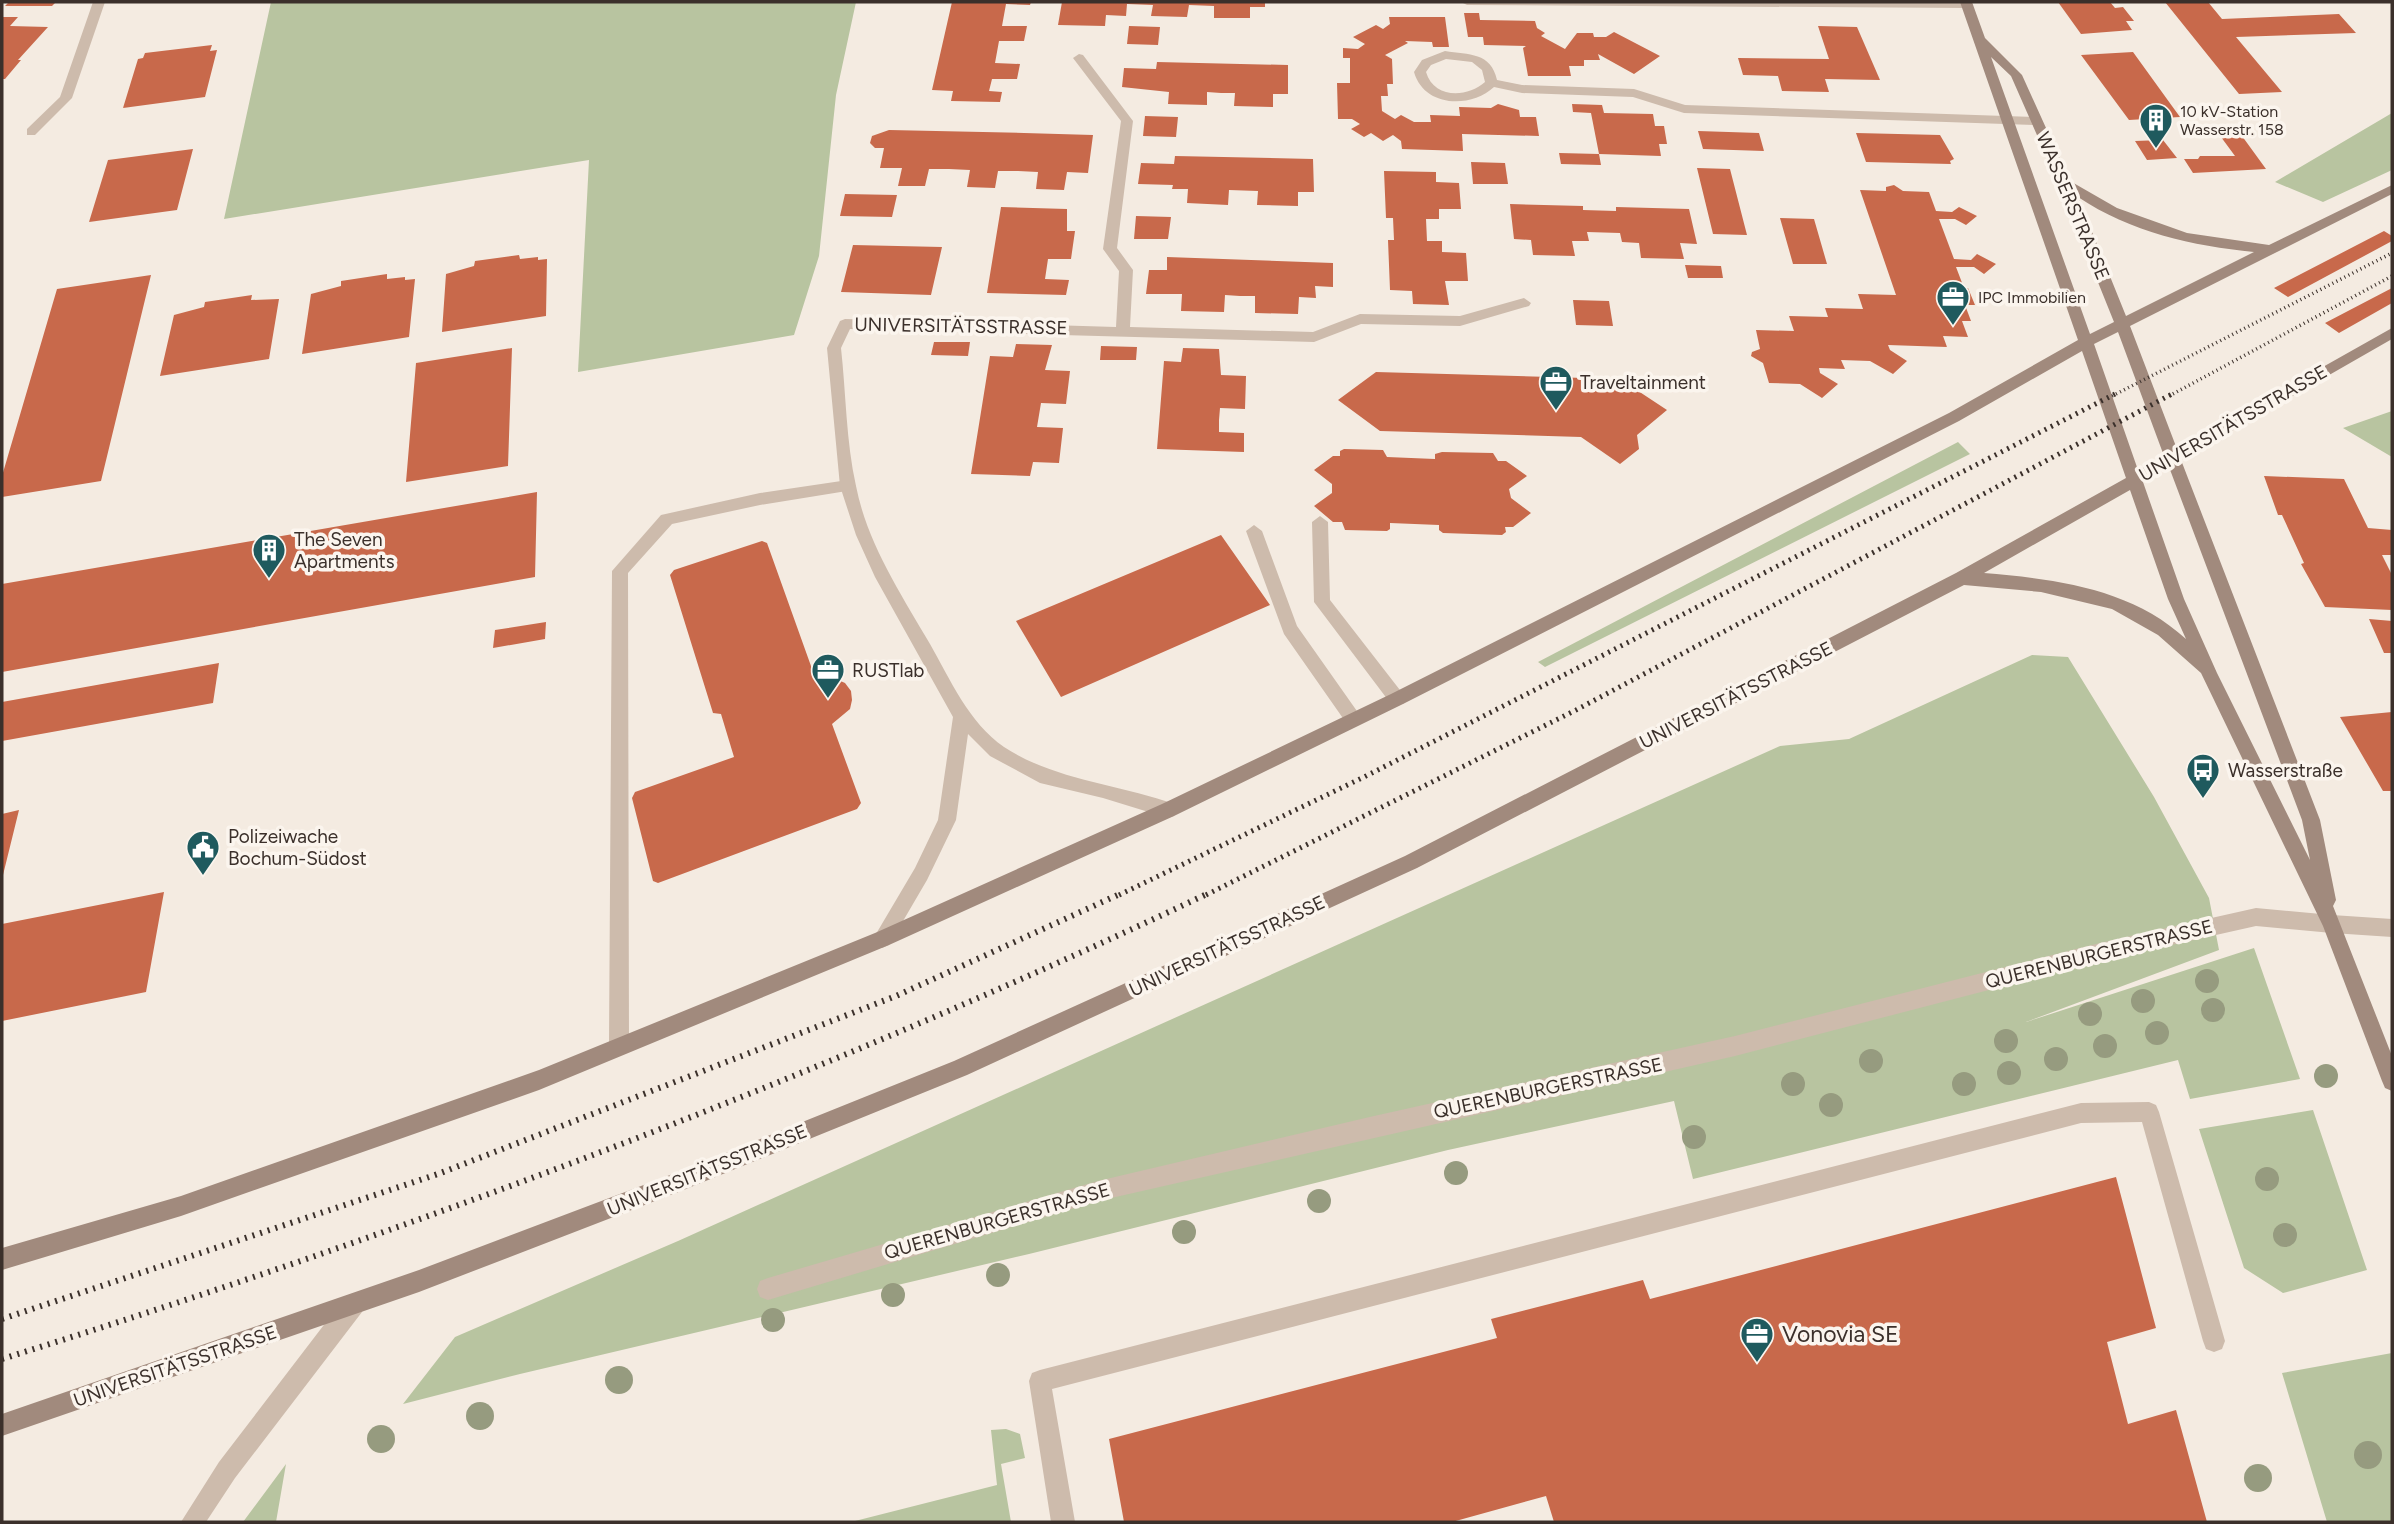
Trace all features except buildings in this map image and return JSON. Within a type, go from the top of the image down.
[{"type":"main road","name":"WASSERSTRASSE","points":[[1966,3],[2176,599],[2209,673],[2332,924],[2392,1082]]},
{"type":"main road","name":"WASSERSTRASSE","points":[[1980,39],[2016,75],[2065,183],[2122,325],[2311,820],[2332,924]]},
{"type":"main road","points":[[2065,183],[2115,215],[2171,236],[2223,246],[2267,249]]},
{"type":"main road","points":[[2,1259],[259,1179],[539,1080],[740,1000],[882,939],[1168,810],[1396,699],[1955,417],[2086,342],[2392,188]]},
{"type":"main road","name":"UNIVERSITÄTSSTRASSE","points":[[2,1425],[354,1304],[686,1180],[960,1069],[1411,862],[1962,578],[2392,333]]},
{"type":"main road","points":[[1962,578],[2043,585],[2104,599],[2133,611],[2164,630],[2209,673]]},
{"type":"street","points":[[31,132],[66,98],[99,2]]},
{"type":"street","name":"WASSERSTRASSE","points":[[1467,2],[1966,3]]},
{"type":"street","points":[[1464,55],[1488,68],[1491,83],[1487,89],[1473,96],[1447,97],[1424,85],[1419,78],[1420,70],[1425,62],[1434,57],[1464,55]]},
{"type":"street","points":[[1079,58],[1127,121],[1110,249],[1126,270],[1123,330]]},
{"type":"street","name":"WASSERSTRASSE","points":[[1491,83],[1522,89],[1634,93],[1684,109],[2036,121]]},
{"type":"street","name":"UNIVERSITÄTSSTRASSE","points":[[1168,810],[1103,790],[1046,778],[996,751],[962,716],[883,577],[864,535],[848,486],[834,348],[845,324],[1314,337],[1360,319],[1460,320],[1524,303]]},
{"type":"street","points":[[619,1046],[620,571],[667,519],[760,499],[848,486]]},
{"type":"street","points":[[1320,522],[1322,602],[1396,699]]},
{"type":"street","points":[[1254,531],[1290,628],[1353,719]]},
{"type":"street","points":[[882,939],[921,874],[947,820],[962,716]]},
{"type":"street","name":"QUERENBURGERSTRASSE","points":[[768,1289],[1098,1191],[1374,1126],[1735,1046],[2100,952],[2256,917],[2392,929]]},
{"type":"street","points":[[1063,1522],[1040,1381],[2081,1114],[2149,1112],[2214,1341]]},
{"type":"street","points":[[193,1522],[228,1470],[354,1304]]},
{"type":"green space","points":[[271,2],[856,2],[836,95],[819,256],[794,335],[578,372],[589,160],[224,219]]},
{"type":"green space","points":[[2392,113],[2392,170],[2323,202],[2275,182]]},
{"type":"green space","points":[[2392,411],[2392,457],[2343,428]]},
{"type":"green space","points":[[1958,442],[1970,454],[1545,667],[1538,662]]},
{"type":"green space","points":[[2032,655],[2068,657],[2154,797],[2209,898],[2219,950],[2026,1022],[2254,948],[2300,1079],[2190,1099],[2178,1060],[1693,1179],[1674,1101],[1448,1150],[403,1404],[455,1337],[678,1241],[1780,746],[1849,739]]},
{"type":"green space","points":[[2313,1110],[2367,1270],[2283,1293],[2244,1268],[2199,1129]]},
{"type":"green space","points":[[2392,1353],[2392,1522],[2327,1522],[2282,1373]]},
{"type":"green space","points":[[1006,1429],[1020,1434],[1025,1458],[1001,1464],[1011,1522],[851,1522],[997,1485],[991,1430]]},
{"type":"green space","points":[[286,1464],[276,1522],[243,1522]]},
{"type":"railway","points":[[2112,396],[2392,253]]},
{"type":"railway","points":[[2169,396],[2392,276]]},
{"type":"railway","points":[[1119,895],[1364,777],[2115,394]]},
{"type":"railway","points":[[1206,895],[1576,710],[2172,394]]},
{"type":"railway","points":[[2,1319],[438,1174],[896,996],[1122,893]]},
{"type":"railway","points":[[2,1359],[309,1258],[614,1147],[765,1088],[914,1025],[1063,961],[1209,893]]},
{"type":"place","name":"10 kV-Station Wasserstr. 158","points":[[2156,150]]},
{"type":"place","name":"IPC Immobilien","points":[[1953,327]]},
{"type":"place","name":"Traveltainment","points":[[1556,412]]},
{"type":"place","name":"The Seven Apartments","points":[[269,580]]},
{"type":"place","name":"RUSTlab","points":[[828,700]]},
{"type":"place","name":"Wasserstraße","points":[[2203,800]]},
{"type":"place","name":"Polizeiwache Bochum-Südost","points":[[203,877]]},
{"type":"place","name":"Vonovia SE","points":[[1757,1364]]}]
